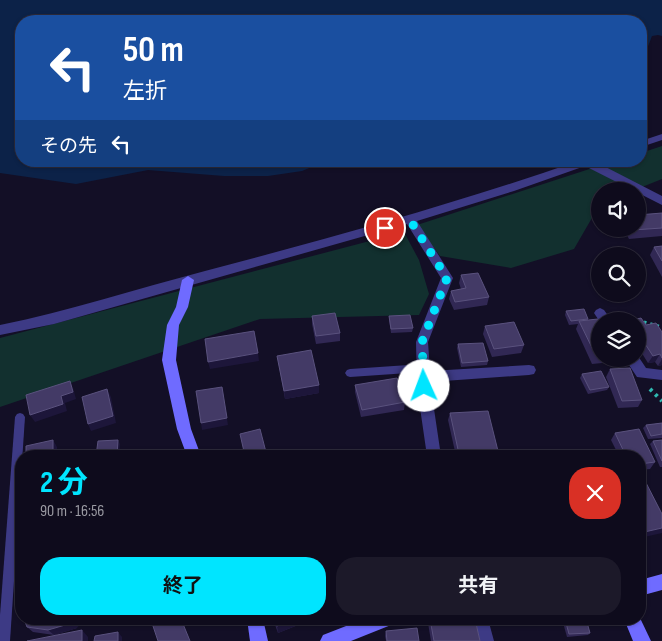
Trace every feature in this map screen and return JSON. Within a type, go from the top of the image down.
[{"type":"main road","points":[[188,280],[182,307],[173,325],[169,360],[184,430],[192,450]]},
{"type":"main road","points":[[646,586],[662,582]]},
{"type":"main road","points":[[256,625],[259,641]]},
{"type":"main road","points":[[329,641],[370,625]]},
{"type":"main road","points":[[635,625],[642,641]]},
{"type":"street","points":[[647,142],[662,137]]},
{"type":"street","points":[[0,330],[54,319],[188,280],[410,220],[573,167]]},
{"type":"street","points":[[597,167],[662,202]]},
{"type":"street","points":[[410,220],[447,278],[422,342],[423,372],[433,450]]},
{"type":"street","points":[[638,367],[642,373],[662,374]]},
{"type":"street","points":[[423,372],[529,370]]},
{"type":"street","points":[[481,625],[485,641]]},
{"type":"lane","points":[[350,374],[423,372]]},
{"type":"lane","points":[[18,450],[20,417]]},
{"type":"lane","points":[[4,641],[15,487]]},
{"type":"path","points":[[646,322],[662,326]]},
{"type":"green space","points":[[662,146],[662,179],[646,185],[646,182],[591,182],[591,220],[574,249],[511,268],[440,256],[417,225],[596,167],[647,167],[647,151]]},
{"type":"green space","points":[[404,232],[419,260],[429,294],[419,315],[260,319],[0,407],[0,338]]},
{"type":"water","points":[[0,0],[662,0],[662,36],[652,36],[647,49],[647,15],[15,15],[15,167],[312,167],[302,171],[268,176],[224,176],[148,170],[76,184],[0,173]]},
{"type":"building","points":[[662,213],[662,228],[646,229],[646,214]]},
{"type":"building","points":[[662,246],[662,261],[654,247]]},
{"type":"building","points":[[478,273],[489,297],[455,302],[451,291],[466,288],[461,275]]},
{"type":"building","points":[[584,309],[588,319],[571,321],[566,311]]},
{"type":"building","points":[[335,313],[340,333],[316,336],[312,316]]},
{"type":"building","points":[[410,315],[413,328],[391,329],[389,316]]},
{"type":"building","points":[[591,320],[591,346],[579,321]]},
{"type":"building","points":[[514,322],[524,345],[494,349],[485,326]]},
{"type":"building","points":[[656,323],[662,332],[662,358],[660,354],[653,356],[646,345],[646,325]]},
{"type":"building","points":[[254,331],[258,353],[208,362],[205,339]]},
{"type":"building","points":[[483,343],[488,361],[462,363],[458,344]]},
{"type":"building","points":[[311,350],[319,385],[284,391],[277,356]]},
{"type":"building","points":[[630,368],[642,400],[622,401],[610,369]]},
{"type":"building","points":[[601,371],[609,387],[590,390],[582,374]]},
{"type":"building","points":[[397,378],[405,402],[362,410],[355,385]]},
{"type":"building","points":[[70,381],[73,392],[61,396],[63,404],[30,415],[26,395]]},
{"type":"building","points":[[222,387],[227,418],[201,423],[196,391]]},
{"type":"building","points":[[107,389],[113,416],[88,424],[82,397]]},
{"type":"building","points":[[488,411],[498,450],[458,450],[450,413]]},
{"type":"building","points":[[662,423],[662,434],[651,436],[646,425]]},
{"type":"building","points":[[260,429],[265,450],[244,450],[240,434]]},
{"type":"building","points":[[639,429],[655,462],[646,463],[646,450],[623,450],[615,433]]},
{"type":"building","points":[[53,440],[53,450],[26,450],[26,446]]},
{"type":"building","points":[[118,440],[117,450],[97,450],[98,441]]},
{"type":"building","points":[[662,440],[662,461],[653,441]]},
{"type":"building","points":[[646,483],[662,514],[662,528],[646,532]]},
{"type":"building","points":[[26,625],[65,625],[48,630],[27,627]]},
{"type":"building","points":[[183,625],[190,641],[158,641],[153,626]]},
{"type":"building","points":[[431,625],[476,625],[480,641],[434,641]]},
{"type":"building","points":[[567,625],[588,625],[590,633],[569,634]]},
{"type":"building","points":[[417,628],[419,641],[387,641],[386,631]]},
{"type":"building","points":[[82,630],[82,641],[27,641]]},
{"type":"building","points":[[118,632],[118,641],[94,641],[95,636]]},
{"type":"route","points":[[385,228],[410,220],[447,278],[422,342],[424,386]]}]
